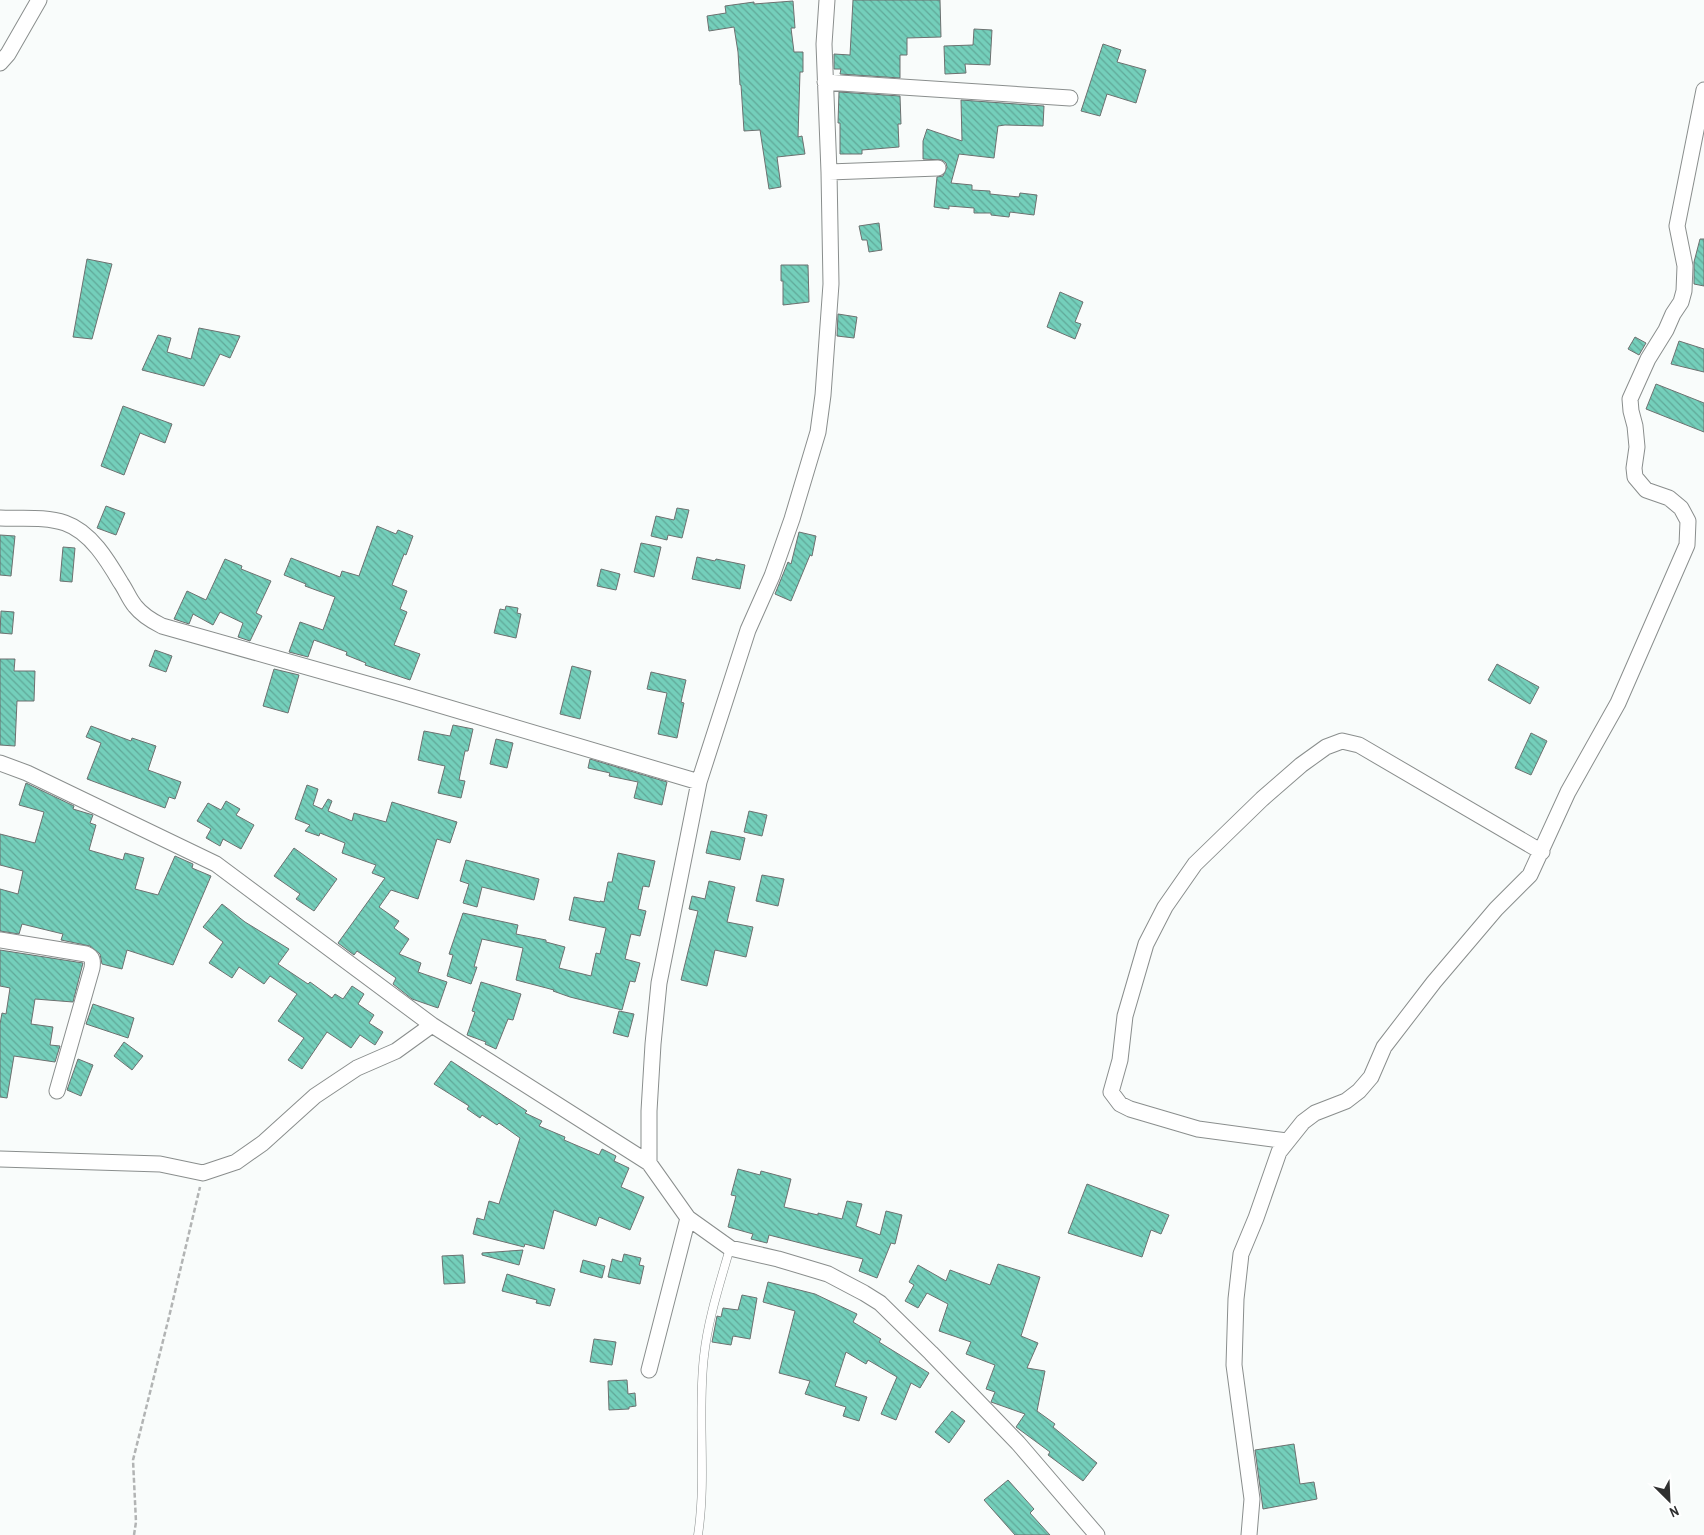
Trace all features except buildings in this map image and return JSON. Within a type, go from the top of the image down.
[{"type":"street","points":[[0,63],[8,54],[39,0]]},
{"type":"street","points":[[649,1164],[649,1111],[659,983],[699,782],[748,630],[772,576],[792,519],[818,432],[823,395],[831,284],[824,44],[826,0]]},
{"type":"street","points":[[825,82],[1070,98]]},
{"type":"street","points":[[1249,1535],[1252,1499],[1234,1365],[1236,1299],[1241,1254],[1279,1152],[1303,1122],[1316,1113],[1346,1101],[1371,1078],[1384,1047],[1434,982],[1496,909],[1530,875],[1568,792],[1618,703],[1687,544],[1688,521],[1681,508],[1669,498],[1646,490],[1635,477],[1634,468],[1637,447],[1630,400],[1648,358],[1666,330],[1684,291],[1685,266],[1678,226],[1704,90]]},
{"type":"street","points":[[829,172],[938,168]]},
{"type":"street","points":[[0,518],[46,520],[64,523],[76,528],[91,541],[106,559],[135,606],[148,619],[162,626],[399,693],[699,782]]},
{"type":"street","points":[[1287,1141],[1198,1129],[1130,1109],[1120,1104],[1111,1092],[1120,1060],[1125,1016],[1146,944],[1165,907],[1195,864],[1262,799],[1301,765],[1326,747],[1342,741],[1359,745],[1542,852]]},
{"type":"street","points":[[0,763],[27,773],[216,864],[432,1025],[649,1164],[688,1218],[730,1248],[778,1259],[828,1274],[880,1303],[932,1353],[1018,1443],[1097,1535]]},
{"type":"street","points":[[0,940],[86,954],[90,956],[93,962],[57,1091]]},
{"type":"street","points":[[0,1159],[160,1164],[203,1173],[236,1162],[263,1143],[315,1096],[357,1068],[396,1051],[432,1025]]},
{"type":"street","points":[[649,1370],[688,1218]]},
{"type":"lane","points":[[698,1535],[702,1506],[701,1429],[704,1355],[716,1299],[730,1248]]},
{"type":"path","points":[[134,1535],[136,1522],[133,1460],[203,1173]]}]
